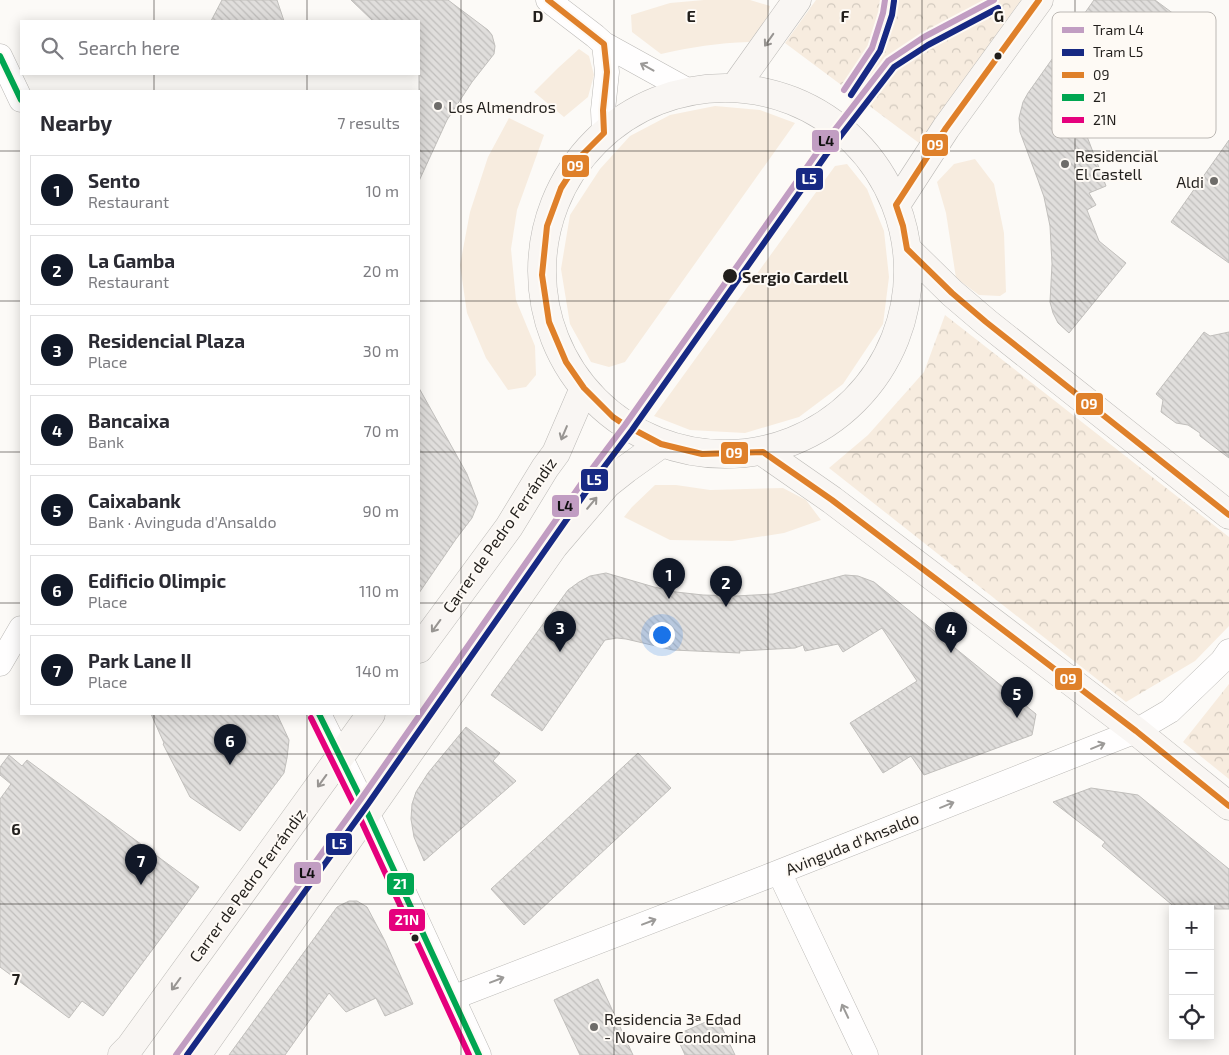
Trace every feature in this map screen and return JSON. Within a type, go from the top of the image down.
[{"type":"street","points":[[548,0],[604,44],[689,91]]},
{"type":"street","points":[[735,88],[798,0]]},
{"type":"street","points":[[896,205],[946,128],[1039,0]]},
{"type":"street","points":[[604,44],[607,72],[603,110],[604,133]]},
{"type":"street","points":[[0,56],[20,98]]},
{"type":"street","points":[[713,87],[735,88],[788,98],[838,126],[866,154],[896,205],[903,226],[907,249],[907,297],[899,332],[888,356],[855,402],[820,429],[763,452],[702,454],[662,444],[625,425],[613,417],[584,388],[566,362],[549,322],[542,275],[547,226],[561,188],[583,154],[604,133],[652,102],[689,91],[713,87]]},
{"type":"street","points":[[907,249],[952,293],[986,322],[1229,515]]},
{"type":"street","name":"Carrer de Pedro Ferrándiz","points":[[420,648],[508,527],[556,452],[584,388]]},
{"type":"street","points":[[197,1055],[554,546],[607,484],[662,444]]},
{"type":"street","points":[[763,452],[832,500],[1136,731],[1229,806]]},
{"type":"street","points":[[0,664],[20,630]]},
{"type":"street","name":"Avinguda d'Ansaldo","points":[[452,998],[779,872],[1136,731],[1170,711],[1222,661],[1229,651]]},
{"type":"street","points":[[320,715],[479,1055]]},
{"type":"street","name":"Carrer de Pedro Ferrándiz","points":[[122,1055],[371,715]]},
{"type":"street","points":[[779,872],[866,1055]]},
{"type":"green space","points":[[704,0],[750,0],[770,6],[767,19],[749,42],[726,43],[661,54],[632,32],[631,15],[670,3]]},
{"type":"green space","points":[[816,0],[1021,0],[919,143],[785,43]]},
{"type":"green space","points":[[579,49],[589,56],[594,75],[588,97],[564,117],[534,92]]},
{"type":"green space","points":[[715,106],[760,110],[795,123],[625,362],[609,367],[591,362],[570,324],[561,269],[570,215],[600,169],[630,136],[670,115]]},
{"type":"green space","points":[[509,118],[544,135],[517,210],[511,249],[516,300],[535,346],[536,375],[526,387],[508,390],[486,358],[467,313],[460,265],[470,212],[488,157]]},
{"type":"green space","points":[[975,159],[994,184],[1004,233],[1006,292],[1000,296],[979,295],[956,278],[946,213],[937,182],[954,164]]},
{"type":"green space","points":[[847,164],[867,189],[884,231],[889,277],[883,324],[843,384],[799,417],[745,433],[690,430],[654,416],[835,166]]},
{"type":"green space","points":[[945,315],[1229,537],[1229,626],[1195,661],[1126,702],[829,468],[868,435],[924,372]]},
{"type":"green space","points":[[655,485],[676,485],[710,490],[783,488],[806,500],[821,520],[784,533],[732,541],[670,540],[624,517]]},
{"type":"green space","points":[[1229,684],[1229,779],[1183,742]]},
{"type":"building","points":[[222,0],[277,0],[284,20],[212,20]]},
{"type":"building","name":"Los Almendros","points":[[351,0],[448,0],[492,35],[495,46],[494,54],[472,82],[447,120],[420,179],[420,20],[372,20]]},
{"type":"building","points":[[1094,0],[1155,0],[1171,12],[1085,12]]},
{"type":"building","points":[[1052,59],[1052,138],[1088,138],[1106,186],[1089,193],[1096,205],[1087,210],[1099,241],[1126,263],[1069,333],[1058,323],[1050,302],[1052,264],[1050,226],[1044,197],[1020,132],[1019,118],[1023,102]]},
{"type":"building","name":"Aldi","points":[[1229,140],[1229,263],[1171,222]]},
{"type":"building","points":[[1204,332],[1210,336],[1229,332],[1229,458],[1200,436],[1200,433],[1188,425],[1176,423],[1161,412],[1163,400],[1156,394]]},
{"type":"building","points":[[420,390],[467,474],[478,503],[472,518],[420,592]]},
{"type":"building","points":[[606,573],[676,592],[703,595],[773,594],[845,575],[858,576],[874,582],[1036,714],[1032,735],[924,775],[911,756],[883,773],[850,723],[917,681],[882,628],[843,652],[838,644],[805,651],[803,645],[795,648],[739,651],[740,653],[673,650],[626,639],[605,640],[542,731],[491,695],[568,590],[590,576]]},
{"type":"building","points":[[151,715],[277,715],[289,740],[284,773],[240,831],[190,797]]},
{"type":"building","points":[[466,727],[500,753],[493,761],[516,781],[424,861],[414,837],[411,819],[412,804],[416,792],[428,773]]},
{"type":"building","points":[[638,753],[671,788],[524,925],[491,889]]},
{"type":"building","points":[[9,755],[22,766],[27,760],[199,887],[103,1016],[82,1001],[69,1018],[0,967],[0,799],[11,784],[0,775],[0,767]]},
{"type":"building","points":[[1091,788],[1138,795],[1229,869],[1229,909],[1214,909],[1214,905],[1172,905],[1102,846],[1105,842],[1053,802]]},
{"type":"building","points":[[349,901],[357,901],[367,907],[385,941],[413,1004],[385,1016],[376,998],[346,1012],[329,993],[285,1055],[229,1055],[337,907]]},
{"type":"building","name":"Residencia 3ª Edad - Novaire Condomina","points":[[598,979],[633,1055],[580,1055],[554,1000]]},
{"type":"building","name":"Residencia 3ª Edad - Novaire Condomina","points":[[717,1017],[735,1055],[685,1055],[676,1035]]},
{"type":"tram line","name":"L4","points":[[844,90],[872,48],[885,0]]},
{"type":"tram line","name":"L4","points":[[420,715],[588,474],[625,425],[819,150],[888,61],[924,37],[994,0]]},
{"type":"tram line","name":"L5","points":[[851,95],[880,51],[892,15],[894,1]]},
{"type":"tram line","name":"L5","points":[[187,1055],[368,804],[595,479],[632,430],[826,155],[894,67],[928,45],[998,8]]},
{"type":"tram line","name":"L4","points":[[176,1055],[420,715]]},
{"type":"transit line","name":"09","points":[[548,0],[604,44],[607,72],[603,110],[604,133],[583,154],[561,188],[547,226],[542,275],[549,322],[566,362],[584,388],[613,417],[661,444],[702,454],[763,452],[832,500],[1136,731],[1229,806]]},
{"type":"transit line","name":"09","points":[[1039,0],[946,128],[896,205],[903,226],[907,249],[952,293],[986,322],[1229,515]]},
{"type":"transit line","name":"21","points":[[0,56],[20,98]]},
{"type":"transit line","name":"21","points":[[319,715],[361,799],[479,1055]]},
{"type":"transit line","name":"21N","points":[[311,718],[353,803],[469,1055]]},
{"type":"place","name":"Los Almendros","points":[[438,106]]},
{"type":"place","name":"Residencial El Castell","points":[[1065,164]]},
{"type":"place","name":"Aldi","points":[[1214,181]]},
{"type":"place","name":"Sergio Cardell","points":[[730,276]]},
{"type":"place","name":"Sento","points":[[669,599]]},
{"type":"place","name":"La Gamba","points":[[726,607]]},
{"type":"place","name":"Residencial Plaza","points":[[560,652]]},
{"type":"place","name":"Bancaixa","points":[[951,653]]},
{"type":"place","name":"Caixabank","points":[[1017,718]]},
{"type":"place","name":"Edificio Olimpic","points":[[230,765]]},
{"type":"place","name":"Park Lane II","points":[[141,885]]},
{"type":"place","name":"Residencia 3ª Edad - Novaire Condomina","points":[[594,1027]]}]
